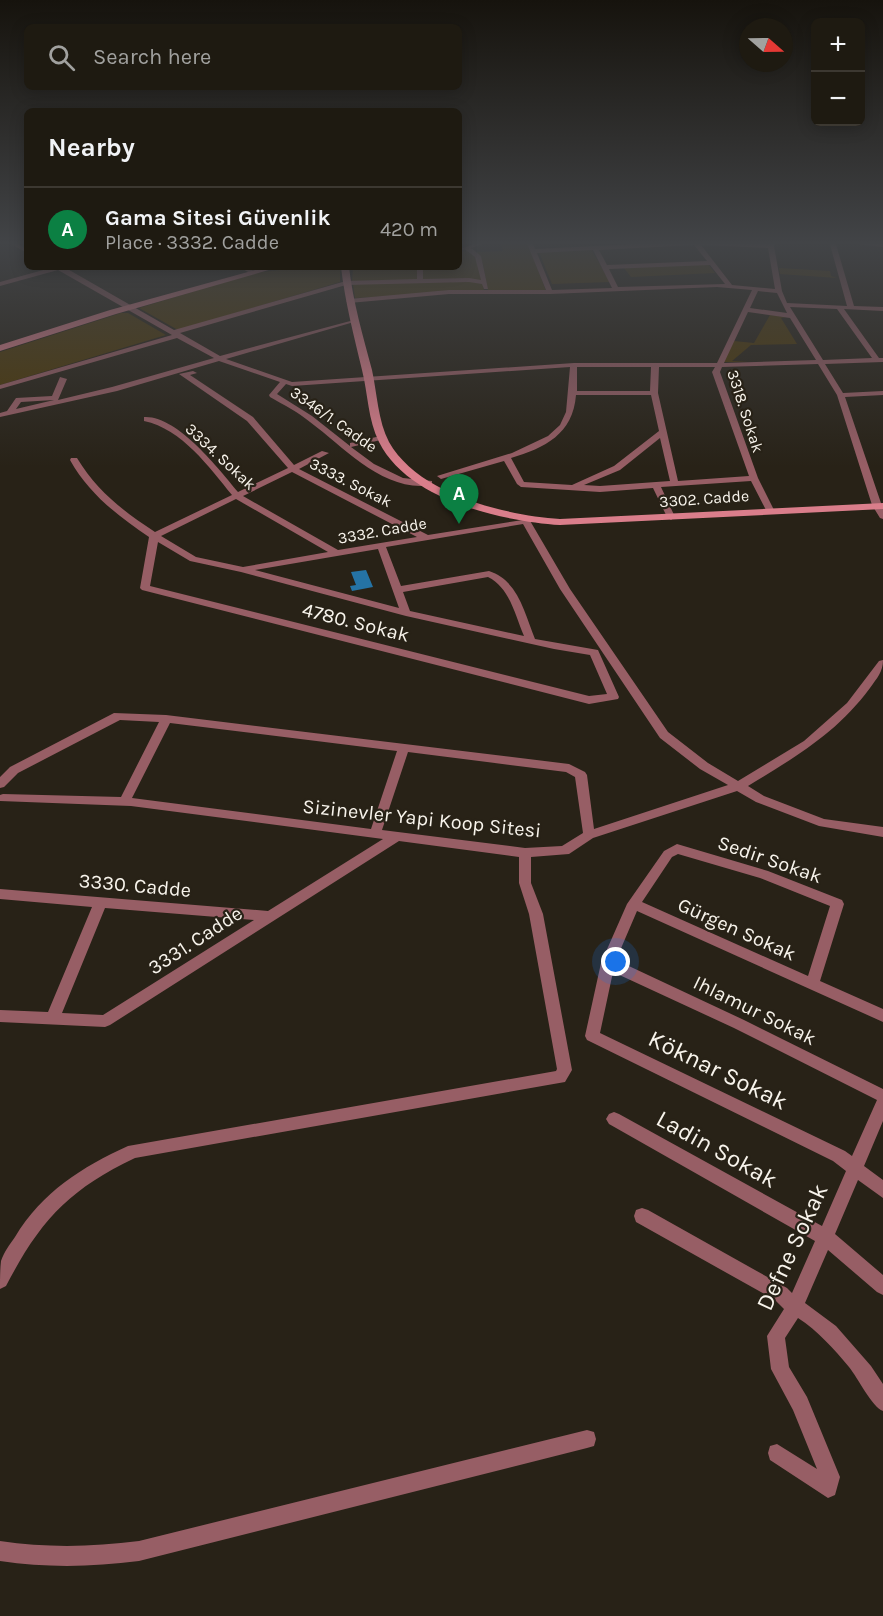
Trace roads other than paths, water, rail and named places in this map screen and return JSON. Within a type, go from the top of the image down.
[{"type":"street","points":[[0,348],[102,316]]},
{"type":"street","name":"3346/1. Cadde","points":[[144,316],[220,359],[283,383],[273,395],[320,425],[358,456],[402,480],[415,484],[429,483]]},
{"type":"street","points":[[0,387],[235,316]]},
{"type":"street","points":[[351,316],[382,437],[353,445]]},
{"type":"street","name":"3318. Sokak","points":[[743,316],[716,372],[754,478],[770,510]]},
{"type":"street","points":[[792,316],[841,395],[883,516]]},
{"type":"street","points":[[846,316],[880,360]]},
{"type":"street","points":[[0,415],[114,389],[352,321]]},
{"type":"street","points":[[283,383],[306,385],[574,365],[719,365],[880,360]]},
{"type":"street","points":[[441,476],[468,466],[521,453],[551,438],[563,427],[570,413],[574,365]]},
{"type":"street","points":[[655,365],[654,393],[674,482]]},
{"type":"street","name":"3333. Sokak","points":[[186,376],[250,419],[293,469],[427,538]]},
{"type":"street","points":[[10,412],[19,400],[55,398],[63,379]]},
{"type":"street","points":[[572,393],[654,393]]},
{"type":"street","points":[[841,395],[883,393]]},
{"type":"street","name":"3334. Sokak","points":[[147,419],[157,421],[186,441],[207,459],[237,496],[337,553]]},
{"type":"street","points":[[572,488],[617,468],[663,432]]},
{"type":"street","name":"3302. Cadde","points":[[382,437],[393,454],[429,483],[474,505],[526,521],[581,522],[770,510],[880,506]]},
{"type":"street","points":[[154,536],[325,453]]},
{"type":"street","points":[[506,457],[521,484],[600,489],[754,478]]},
{"type":"street","points":[[74,460],[81,473],[112,508],[193,559],[242,569],[406,613],[531,641]]},
{"type":"street","points":[[655,484],[671,517]]},
{"type":"street","points":[[526,521],[565,589],[664,735],[704,766],[760,799],[823,823],[883,832]]},
{"type":"street","name":"3332. Cadde","points":[[242,569],[526,521]]},
{"type":"street","name":"4780. Sokak","points":[[154,536],[145,588],[590,700],[610,699],[614,694],[594,652],[531,641]]},
{"type":"street","points":[[381,545],[406,613]]},
{"type":"street","points":[[397,590],[489,574],[495,576],[505,582],[531,641]]},
{"type":"street","name":"Sizinevler Yapi Koop Sitesi","points":[[1,797],[125,801],[525,853],[565,851],[589,836],[739,786],[816,736],[851,706],[883,663]]},
{"type":"street","points":[[0,784],[14,770],[118,716],[166,719],[561,766],[581,775],[589,836]]},
{"type":"street","points":[[125,801],[166,719]]},
{"type":"street","points":[[375,834],[404,748]]},
{"type":"street","name":"3331. Cadde","points":[[0,1016],[105,1021],[267,916],[396,837]]},
{"type":"street","name":"Sedir Sokak","points":[[634,904],[668,854],[677,849],[764,874],[837,904],[812,984]]},
{"type":"street","points":[[0,1280],[31,1224],[51,1202],[82,1176],[134,1151],[560,1077],[564,1070],[536,914],[525,883],[525,853]]},
{"type":"street","name":"3330. Cadde","points":[[0,894],[267,916]]},
{"type":"street","points":[[52,1019],[101,902]]},
{"type":"street","points":[[608,963],[634,904]]},
{"type":"street","name":"Gürgen Sokak","points":[[634,904],[883,1016]]},
{"type":"street","name":"Ihlamur Sokak","points":[[608,963],[739,1024],[882,1106]]},
{"type":"street","name":"Köknar Sokak","points":[[608,963],[592,1036],[840,1156],[883,1190]]},
{"type":"street","name":"Defne Sokak","points":[[777,1453],[828,1488],[830,1477],[800,1404],[780,1370],[776,1336],[794,1309],[882,1106]]},
{"type":"street","name":"Ladin Sokak","points":[[614,1119],[825,1237],[883,1286]]},
{"type":"street","points":[[642,1216],[781,1294],[794,1309],[822,1324],[877,1388],[883,1402]]},
{"type":"street","points":[[0,1551],[42,1558],[86,1558],[139,1551],[587,1439]]},
{"type":"water","points":[[366,570],[373,587],[352,591],[350,586],[356,585],[351,572]]},
{"type":"place","name":"Gama Sitesi Güvenlik","points":[[459,524]]}]
